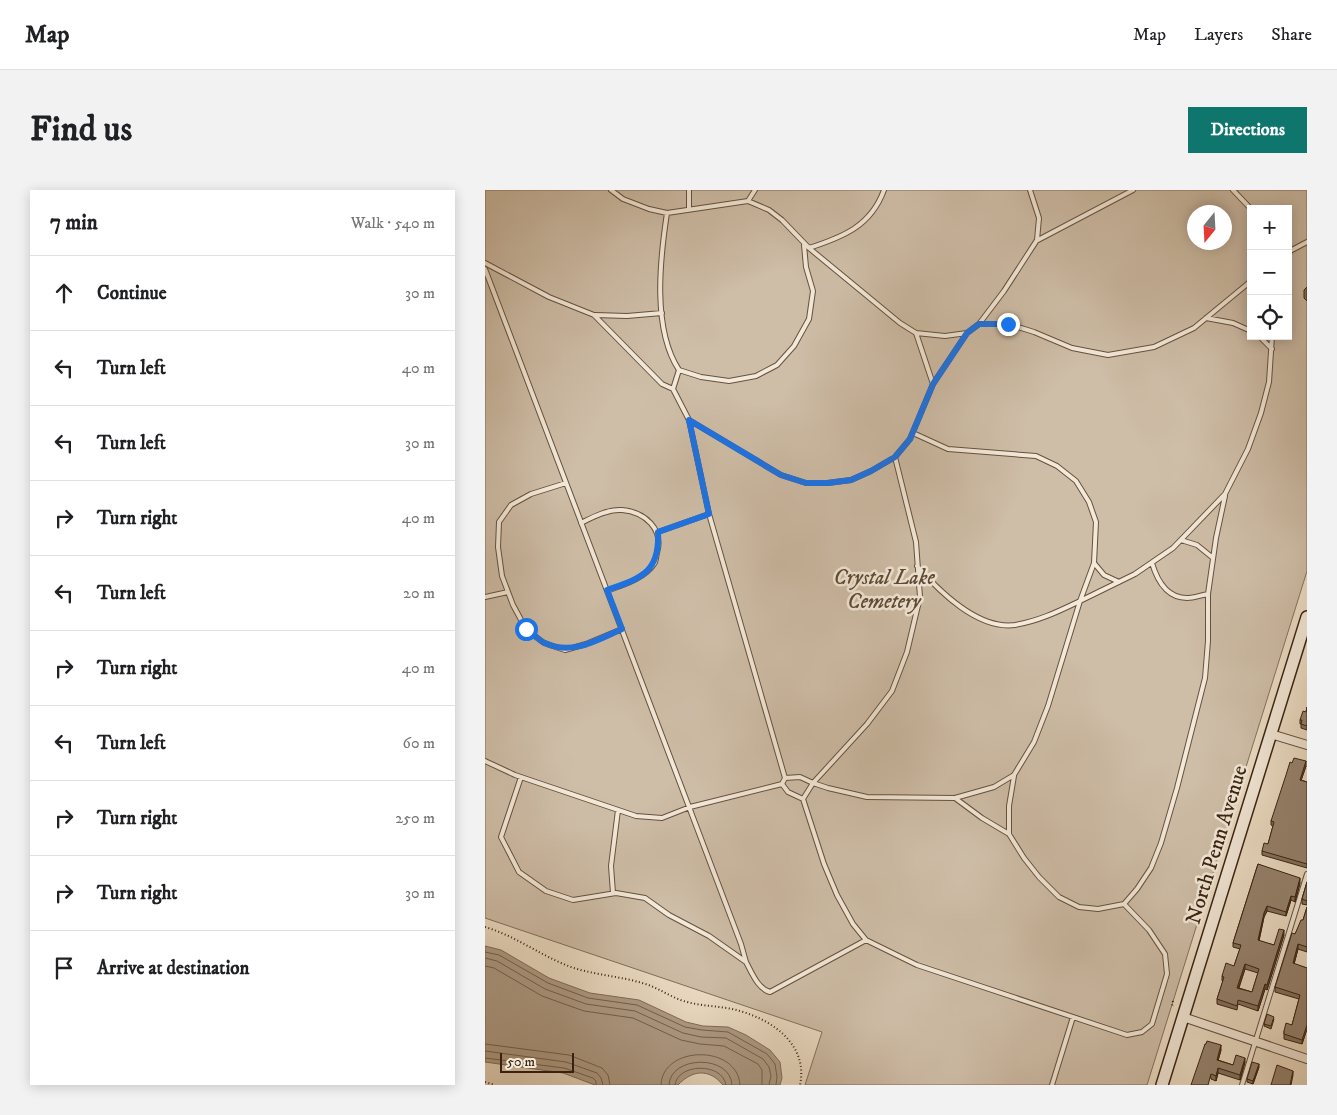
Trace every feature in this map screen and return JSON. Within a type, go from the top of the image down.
[{"type":"main road","name":"North Penn Avenue","points":[[1162,1085],[1307,617]]},
{"type":"street","points":[[1271,734],[1307,745]]},
{"type":"street","points":[[1183,1017],[1307,1058]]},
{"type":"lane","points":[[611,190],[623,199],[649,210],[667,213],[748,201],[769,210],[782,220],[804,244],[900,323],[916,333],[945,336],[967,333]]},
{"type":"lane","points":[[689,190],[689,209]]},
{"type":"lane","points":[[748,201],[755,190]]},
{"type":"lane","points":[[809,248],[835,239],[858,227],[879,204],[885,190]]},
{"type":"lane","points":[[689,420],[781,475],[806,483],[851,480],[895,457],[913,434],[933,384],[967,333],[979,324],[1004,291],[1037,240],[1039,218],[1030,190]]},
{"type":"lane","points":[[1037,240],[1133,190]]},
{"type":"lane","points":[[1233,190],[1247,205]]},
{"type":"lane","points":[[667,213],[663,241],[661,288],[663,322],[672,360],[679,370],[701,377],[729,381],[756,376],[777,365],[794,346],[809,319],[813,291],[804,244]]},
{"type":"lane","points":[[1292,250],[1307,242]]},
{"type":"lane","points":[[485,263],[549,297],[594,315],[627,316],[662,313]]},
{"type":"lane","points":[[485,268],[741,944],[746,962],[761,987],[765,991],[770,992],[866,940]]},
{"type":"lane","points":[[979,324],[1008,324],[1034,332],[1073,348],[1108,355],[1154,347],[1194,328],[1247,284]]},
{"type":"lane","points":[[485,761],[521,778],[636,816],[662,818],[689,807],[782,784],[785,778],[709,514],[689,420],[673,389],[663,384],[594,315]]},
{"type":"lane","points":[[1206,318],[1233,322],[1247,329]]},
{"type":"lane","points":[[916,333],[933,384]]},
{"type":"lane","points":[[1263,340],[1273,349]]},
{"type":"lane","points":[[955,798],[982,818],[1009,834],[1023,858],[1039,877],[1059,897],[1079,907],[1098,909],[1124,904],[1137,889],[1151,868],[1161,843],[1205,678],[1209,641],[1208,594],[1225,494],[1248,449],[1261,413],[1269,382],[1272,340]]},
{"type":"lane","points":[[673,389],[679,370]]},
{"type":"lane","points":[[913,434],[948,449],[1010,452],[1036,456],[1057,466],[1076,481],[1089,502],[1096,522],[1094,563],[1080,601],[1048,706],[1033,742],[1014,776],[1009,806],[1009,834]]},
{"type":"lane","points":[[803,799],[813,783],[867,724],[892,691],[907,652],[920,597],[916,542],[895,457]]},
{"type":"lane","points":[[566,483],[531,494],[511,505],[499,522],[498,547],[502,576],[508,592],[526,629],[544,643],[565,650],[587,644],[622,629]]},
{"type":"lane","points":[[917,566],[946,596],[983,622],[1013,625],[1044,618],[1135,574],[1152,563],[1173,548],[1225,494]]},
{"type":"lane","points":[[581,523],[598,515],[620,510],[636,514],[650,522],[658,532],[659,548],[654,564],[641,576],[607,590]]},
{"type":"lane","points":[[658,532],[709,514]]},
{"type":"lane","points":[[1181,540],[1197,545],[1213,558]]},
{"type":"lane","points":[[1094,563],[1104,575],[1119,582]]},
{"type":"lane","points":[[1152,563],[1157,579],[1169,593],[1186,598],[1208,594]]},
{"type":"lane","points":[[485,597],[508,592]]},
{"type":"lane","points":[[785,778],[800,777],[828,788],[867,797],[955,798],[994,787],[1014,776]]},
{"type":"lane","points":[[521,778],[501,837],[519,872],[546,892],[573,900],[613,893],[645,898],[669,915],[709,936],[746,962]]},
{"type":"lane","points":[[782,784],[788,792],[803,799],[824,864],[837,895],[853,924],[866,940],[917,965],[1127,1035],[1142,1032],[1152,1024],[1167,974],[1165,954],[1149,930],[1124,904]]},
{"type":"lane","points":[[613,893],[611,866],[618,810]]},
{"type":"lane","points":[[1242,1085],[1307,874]]},
{"type":"lane","points":[[1052,1085],[1073,1017]]},
{"type":"path","points":[[485,927],[509,936],[571,967],[640,982],[682,1001],[731,1009],[765,1020],[780,1031],[796,1050],[801,1068],[800,1085]]},
{"type":"path","points":[[1173,1001],[1172,1006],[1174,1006]]},
{"type":"path","points":[[485,1082],[495,1085]]},
{"type":"green space","name":"Crystal Lake Cemetery","points":[[485,190],[1307,190],[1307,571],[1147,1085],[805,1085],[822,1032],[485,918]]},
{"type":"water","points":[[485,946],[501,950],[549,978],[590,993],[639,1000],[686,1022],[703,1026],[728,1027],[746,1035],[770,1050],[780,1062],[782,1078],[780,1085],[723,1085],[712,1076],[700,1073],[689,1076],[678,1085],[595,1085],[563,1073],[485,1062]]},
{"type":"building","points":[[1307,707],[1307,726],[1301,724],[1302,720],[1300,720],[1303,711],[1306,712]]},
{"type":"building","points":[[1294,758],[1306,761],[1300,780],[1307,782],[1307,864],[1262,851],[1264,843],[1268,844],[1274,822],[1271,821],[1290,762],[1292,763]]},
{"type":"building","points":[[1258,864],[1300,878],[1295,897],[1291,896],[1286,912],[1267,906],[1264,913],[1258,940],[1274,945],[1279,929],[1284,930],[1267,985],[1265,984],[1258,1006],[1238,1000],[1237,1006],[1217,999],[1226,963],[1234,966],[1241,945],[1233,943]],"holes":[[[1245,964],[1259,969],[1252,992],[1237,988]]]},
{"type":"building","points":[[1307,882],[1307,901],[1302,899]]},
{"type":"building","points":[[1307,907],[1307,947],[1298,944],[1293,963],[1307,968],[1307,1025],[1302,1040],[1284,1034],[1286,1023],[1292,1025],[1300,995],[1275,987],[1292,933],[1295,934],[1301,920],[1303,920]]},
{"type":"building","points":[[1267,1014],[1274,1017],[1271,1026],[1264,1024]]},
{"type":"building","points":[[1207,1041],[1221,1045],[1217,1060],[1233,1065],[1236,1055],[1245,1058],[1240,1075],[1218,1068],[1216,1076],[1211,1074],[1208,1085],[1191,1085]]},
{"type":"building","points":[[1252,1062],[1259,1064],[1253,1081],[1247,1079]]},
{"type":"building","points":[[1277,1065],[1293,1071],[1290,1085],[1271,1085]]},
{"type":"route","points":[[526,629],[544,643],[565,650],[587,644],[622,629],[607,590],[641,576],[654,564],[659,548],[658,532],[709,514],[689,420],[781,475],[806,483],[851,480],[895,457],[910,439],[933,384],[967,333],[979,324],[1008,324]]}]
